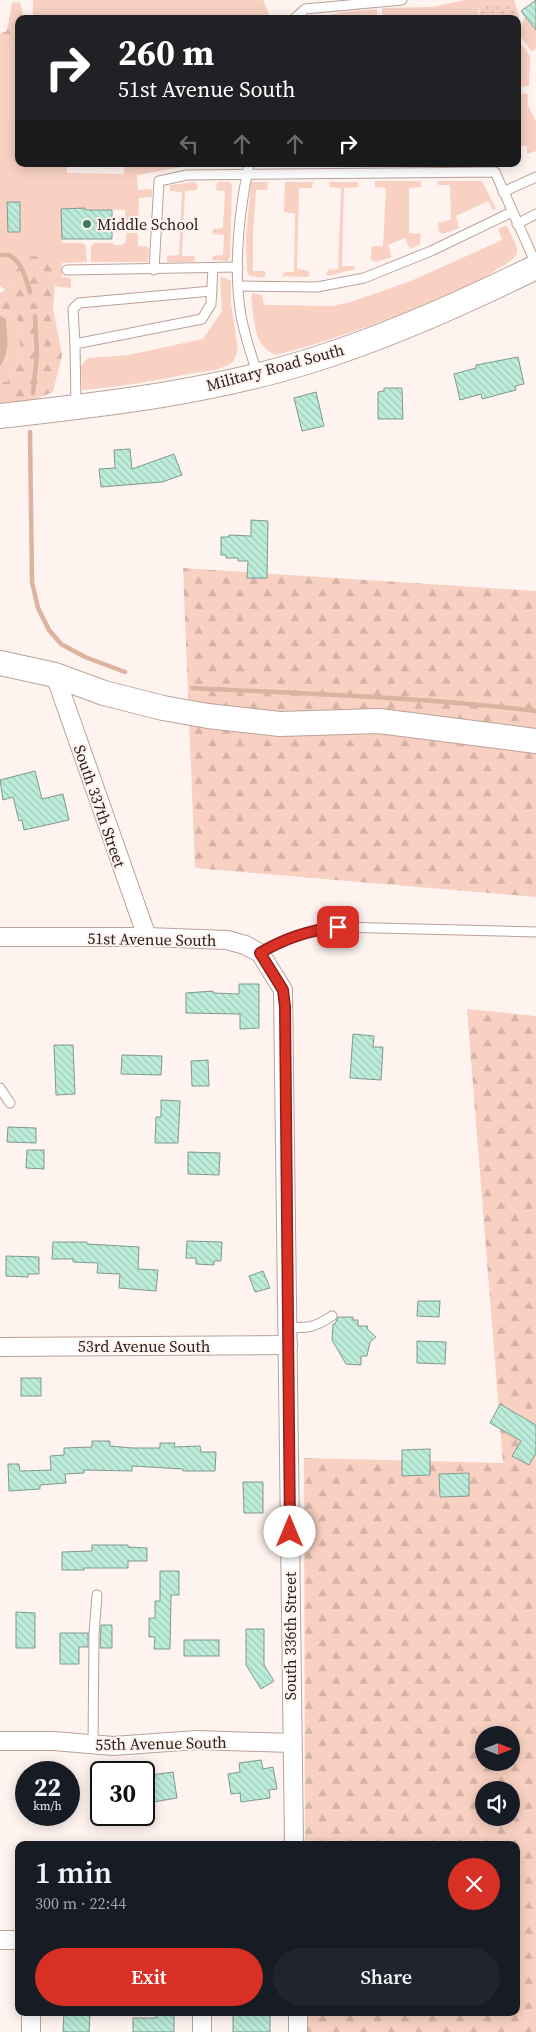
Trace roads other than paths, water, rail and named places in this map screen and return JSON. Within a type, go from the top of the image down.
[{"type":"main road","name":"Military Road South","points":[[0,416],[76,407],[204,387],[315,360],[393,332],[536,265]]},
{"type":"main road","points":[[0,663],[55,675],[104,693],[163,708],[208,716],[280,724],[379,722],[536,742]]},
{"type":"street","name":"South 337th Street","points":[[55,675],[146,937]]},
{"type":"street","name":"51st Avenue South","points":[[0,937],[146,937],[227,940],[245,945],[260,953]]},
{"type":"street","name":"South 336th Street","points":[[260,953],[283,990],[285,1007],[291,1743],[294,1841]]},
{"type":"street","name":"53rd Avenue South","points":[[0,1347],[288,1345]]},
{"type":"street","name":"55th Avenue South","points":[[0,1741],[54,1741],[113,1746],[197,1740],[291,1743]]},
{"type":"street","points":[[0,1940],[15,1940]]},
{"type":"street","points":[[31,2032],[32,2016]]},
{"type":"street","points":[[202,2016],[202,2032]]},
{"type":"street","points":[[298,2016],[298,2032]]},
{"type":"lane","points":[[298,15],[305,9],[402,0]]},
{"type":"lane","points":[[248,167],[241,211],[238,267],[241,314],[247,343],[258,375]]},
{"type":"lane","points":[[154,270],[159,181],[187,175],[247,174],[494,172],[536,265]]},
{"type":"lane","points":[[504,192],[536,176]]},
{"type":"lane","points":[[239,286],[318,287],[364,278],[431,251],[512,212]]},
{"type":"lane","points":[[517,224],[536,214]]},
{"type":"lane","points":[[68,270],[154,270],[238,267]]},
{"type":"lane","points":[[75,344],[202,319],[211,304],[213,268]]},
{"type":"lane","points":[[76,407],[73,309],[79,303],[212,291]]},
{"type":"lane","points":[[260,953],[279,942],[312,930],[338,927],[536,932]]},
{"type":"lane","points":[[0,1088],[10,1102]]},
{"type":"lane","points":[[288,1327],[316,1326],[332,1316]]},
{"type":"lane","points":[[93,1744],[94,1634],[97,1595]]},
{"type":"waterway","points":[[0,255],[9,255],[17,262],[23,271],[30,292]]},
{"type":"waterway","points":[[33,393],[37,355],[35,316]]},
{"type":"waterway","points":[[30,432],[32,582],[38,608],[49,630],[61,644],[85,657],[125,672]]},
{"type":"waterway","points":[[192,688],[407,699],[536,711]]},
{"type":"place","name":"Middle School","points":[[87,224]]}]
